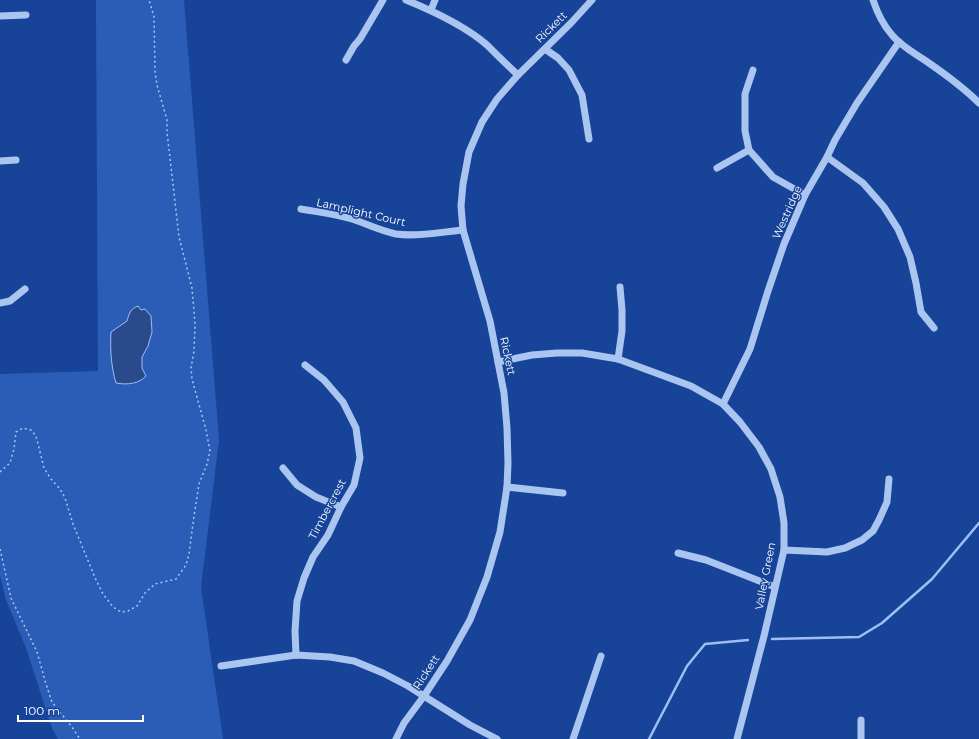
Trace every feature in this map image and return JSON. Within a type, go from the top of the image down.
[{"type":"street","points":[[346,60],[383,0]]},
{"type":"street","points":[[406,0],[430,10],[460,26],[486,44],[518,75]]},
{"type":"street","points":[[430,10],[435,0]]},
{"type":"street","name":"Rickett","points":[[396,739],[404,723],[447,661],[470,620],[487,578],[500,532],[507,487],[507,442],[504,393],[490,321],[464,230],[461,206],[462,184],[469,152],[482,122],[497,100],[518,75],[571,23],[592,0]]},
{"type":"street","points":[[873,0],[883,24],[898,42],[939,70],[970,94],[979,103]]},
{"type":"street","points":[[0,16],[26,15]]},
{"type":"street","name":"Westridge","points":[[722,404],[750,349],[784,244],[805,195],[856,103],[898,42]]},
{"type":"street","points":[[544,48],[558,58],[569,70],[582,95],[589,139]]},
{"type":"street","points":[[753,70],[745,94],[745,131],[749,150],[773,177],[805,195]]},
{"type":"street","points":[[717,168],[749,150]]},
{"type":"street","points":[[826,157],[863,183],[884,207],[898,229],[910,258],[921,312],[934,328]]},
{"type":"street","points":[[0,161],[16,160]]},
{"type":"street","name":"Lamplight Court","points":[[300,209],[353,219],[375,228],[397,234],[424,235],[464,230]]},
{"type":"street","points":[[618,359],[622,331],[620,287]]},
{"type":"street","points":[[0,304],[10,302],[25,289]]},
{"type":"street","name":"Valley Green","points":[[498,362],[532,355],[557,353],[582,353],[618,359],[691,386],[722,404],[740,422],[759,447],[771,469],[780,497],[784,524],[784,550],[737,739]]},
{"type":"street","name":"Timbercrest","points":[[296,655],[295,631],[298,601],[304,578],[313,558],[328,535],[341,507],[354,485],[360,458],[356,428],[343,402],[324,380],[305,365]]},
{"type":"street","points":[[283,468],[297,485],[316,497],[341,507]]},
{"type":"street","points":[[784,550],[827,552],[845,548],[862,540],[873,530],[887,502],[888,479]]},
{"type":"street","points":[[507,487],[563,492]]},
{"type":"street","points":[[678,553],[706,560],[775,587]]},
{"type":"street","points":[[221,666],[296,655],[330,657],[354,661],[383,673],[408,686],[470,725],[497,739]]},
{"type":"street","points":[[573,739],[601,656]]},
{"type":"street","points":[[861,720],[861,739]]},
{"type":"path","points":[[0,472],[10,463],[14,449],[16,432],[23,428],[31,430],[36,436],[44,468],[50,479],[60,489],[65,498],[73,524],[96,580],[112,607],[121,612],[128,611],[137,606],[144,593],[155,584],[176,579],[186,565],[189,554],[199,484],[207,464],[210,451],[206,430],[192,379],[191,368],[194,351],[195,324],[192,288],[179,237],[167,132],[167,120],[157,85],[155,71],[154,18],[149,0]]},
{"type":"path","points":[[0,549],[11,598],[37,652],[52,702],[72,726],[80,739]]},
{"type":"shaded area","points":[[96,0],[184,0],[219,440],[201,587],[223,739],[58,739],[52,728],[26,648],[6,600],[0,576],[0,374],[98,371]]},
{"type":"shaded area","points":[[138,306],[141,310],[145,309],[151,316],[152,332],[148,346],[142,357],[142,368],[146,376],[140,381],[132,383],[116,383],[111,358],[111,332],[127,321],[129,314],[135,307]]},
{"type":"waterway","points":[[772,639],[859,637],[882,623],[932,579],[979,523]]},
{"type":"waterway","points":[[649,739],[687,666],[705,644],[748,640]]}]
